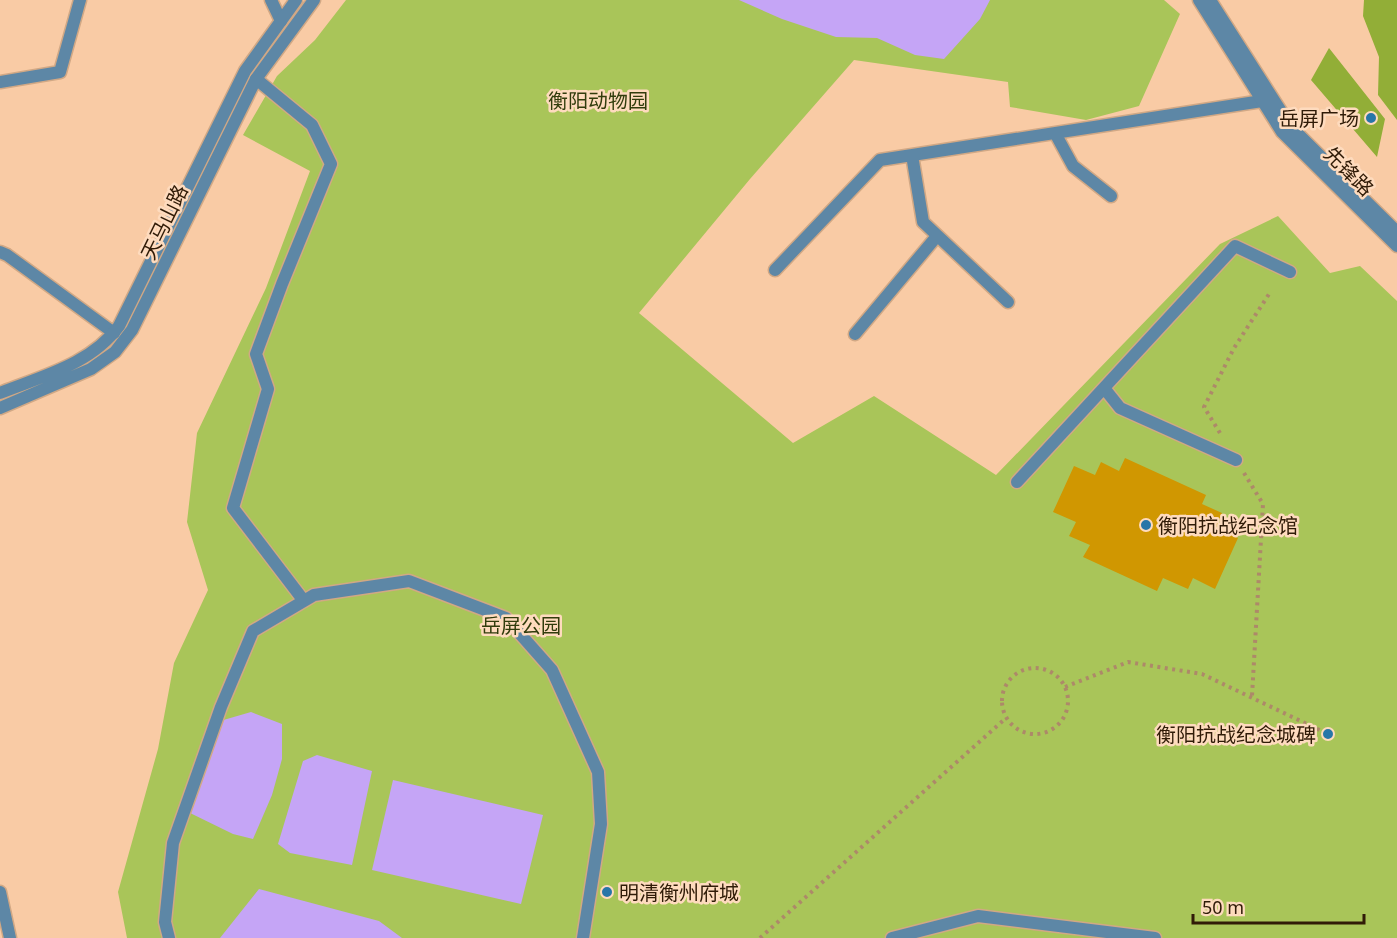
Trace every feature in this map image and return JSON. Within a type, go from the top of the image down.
[{"type":"street","points":[[0,82],[60,72],[80,0]]},
{"type":"street","points":[[271,0],[281,21]]},
{"type":"street","name":"天马山路","points":[[0,393],[81,360],[106,343],[114,333],[245,71],[296,0]]},
{"type":"street","name":"天马山路","points":[[0,408],[91,369],[115,352],[126,338],[256,79],[314,0]]},
{"type":"street","name":"先锋路","points":[[1198,0],[1266,98],[1291,127],[1397,232]]},
{"type":"street","name":"先锋路","points":[[1210,0],[1266,98],[1281,132],[1397,246]]},
{"type":"street","points":[[256,79],[312,125],[332,164],[255,354],[268,389],[233,508],[304,601]]},
{"type":"street","points":[[775,270],[880,160],[1266,98]]},
{"type":"street","points":[[1054,133],[1073,166],[1111,196]]},
{"type":"street","points":[[912,155],[923,222],[1008,302]]},
{"type":"street","points":[[855,334],[937,236]]},
{"type":"street","points":[[1017,482],[1235,246],[1290,272]]},
{"type":"street","points":[[0,252],[114,333]]},
{"type":"street","points":[[1104,388],[1120,408],[1236,460]]},
{"type":"street","points":[[169,938],[165,922],[172,843],[221,706],[253,631],[314,595],[409,581],[506,618],[552,670],[598,772],[602,824],[583,938]]},
{"type":"street","points":[[0,892],[10,938]]},
{"type":"street","points":[[892,938],[978,916],[1155,938]]},
{"type":"path","points":[[1220,434],[1204,407],[1234,348],[1271,291]]},
{"type":"path","points":[[1236,460],[1263,504],[1252,696]]},
{"type":"path","points":[[1065,687],[1128,662],[1202,674],[1328,734]]},
{"type":"path","points":[[1030,668],[1051,671],[1065,687],[1068,698],[1063,719],[1045,733],[1023,732],[1006,718],[1002,708],[1005,686],[1020,671],[1030,668]]},
{"type":"path","points":[[760,938],[1006,718]]},
{"type":"green space","name":"岳屏公园","points":[[346,0],[1164,0],[1180,14],[1139,106],[1086,120],[1010,107],[1008,82],[854,60],[750,179],[639,313],[793,443],[874,396],[996,475],[1220,244],[1278,216],[1330,273],[1360,266],[1397,301],[1397,938],[127,938],[118,892],[158,749],[174,663],[208,590],[187,522],[197,433],[266,288],[310,171],[243,135],[277,76],[315,40]]},
{"type":"green space","points":[[1364,0],[1397,0],[1397,120],[1378,95],[1379,57],[1363,16]]},
{"type":"green space","points":[[1329,48],[1385,119],[1377,157],[1311,80]]},
{"type":"shaded area","points":[[739,0],[990,0],[980,19],[944,59],[915,55],[877,38],[836,37],[782,19]]},
{"type":"shaded area","points":[[251,712],[282,724],[282,759],[272,795],[253,839],[233,834],[188,812],[220,721]]},
{"type":"shaded area","points":[[317,755],[372,771],[352,865],[290,853],[278,844],[303,761]]},
{"type":"shaded area","points":[[393,780],[543,815],[521,904],[372,870]]},
{"type":"shaded area","points":[[259,889],[379,921],[402,938],[220,938]]},
{"type":"building","name":"衡阳抗战纪念馆","points":[[1125,458],[1206,495],[1202,504],[1222,513],[1216,528],[1238,538],[1215,589],[1193,578],[1188,589],[1163,578],[1157,591],[1083,557],[1090,545],[1069,536],[1076,522],[1053,512],[1074,466],[1095,475],[1101,462],[1119,471]]},
{"type":"place","name":"岳屏广场","points":[[1371,118]]},
{"type":"place","name":"衡阳抗战纪念馆","points":[[1146,525]]},
{"type":"place","name":"衡阳抗战纪念城碑","points":[[1328,734]]},
{"type":"place","name":"明清衡州府城","points":[[607,892]]},
{"type":"park label","name":"衡阳动物园","points":[[598,100]]}]
